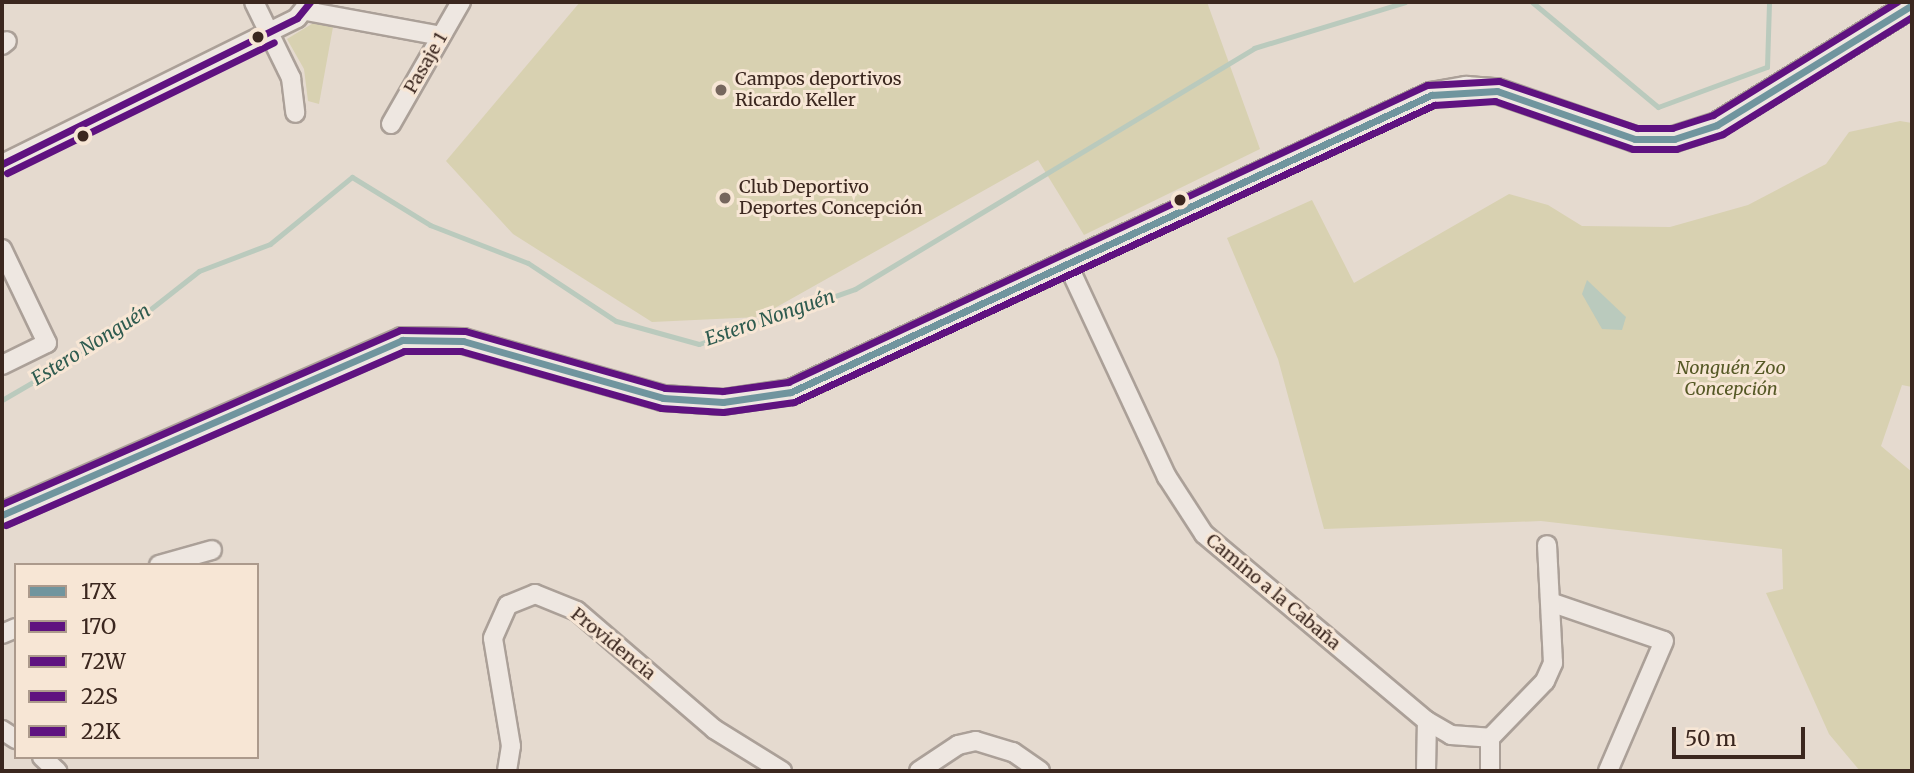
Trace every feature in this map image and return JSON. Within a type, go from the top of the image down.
[{"type":"main road","points":[[2,515],[402,340],[463,341],[663,398],[742,401],[833,376],[1448,90],[1513,95],[1636,138],[1689,136],[1717,125],[1912,5]]},
{"type":"street","points":[[254,2],[291,78],[295,113]]},
{"type":"street","name":"Pasaje 1","points":[[391,124],[461,2]]},
{"type":"street","points":[[2,164],[269,33],[308,6],[441,36]]},
{"type":"street","points":[[2,249],[47,343],[2,365]]},
{"type":"street","name":"Camino a la Cabaña","points":[[1068,265],[1192,520],[1230,559],[1427,721],[1451,735],[1490,738]]},
{"type":"street","points":[[1490,771],[1490,738],[1545,681],[1553,663],[1547,545]]},
{"type":"street","points":[[166,563],[212,550]]},
{"type":"street","name":"Providencia","points":[[507,771],[510,731],[493,638],[508,606],[534,594],[577,611],[714,729],[782,771]]},
{"type":"street","points":[[1550,602],[1664,641],[1608,771]]},
{"type":"street","points":[[1426,771],[1427,721]]},
{"type":"street","points":[[919,771],[958,745],[976,741],[1013,752],[1040,771]]},
{"type":"street","points":[[44,759],[57,771]]},
{"type":"green space","name":"Club Deportivo Deportes Concepción","points":[[580,2],[1207,2],[1260,149],[1084,235],[1038,160],[759,317],[652,322],[513,234],[446,161]]},
{"type":"green space","points":[[315,22],[333,27],[319,104],[308,101],[304,69],[287,39]]},
{"type":"green space","name":"Nonguén Zoo Concepción","points":[[1900,121],[1912,123],[1912,387],[1902,385],[1881,446],[1912,472],[1912,771],[1860,771],[1829,734],[1766,593],[1783,589],[1782,549],[1541,521],[1324,529],[1278,359],[1227,238],[1312,200],[1354,283],[1509,194],[1548,205],[1582,226],[1670,227],[1748,205],[1826,164],[1849,132]]},
{"type":"shaded area","points":[[1587,280],[1626,317],[1622,330],[1602,329],[1582,294]]},
{"type":"waterway","name":"Estero Nonguén","points":[[2,400],[129,326],[199,271],[270,244],[352,177],[430,225],[528,263],[616,321],[699,344],[855,289],[1254,48],[1405,2]]},
{"type":"waterway","name":"Estero Nonguén","points":[[1532,2],[1658,107],[1767,67],[1769,2]]},
{"type":"transit line","name":"22S","points":[[2,164],[297,18],[310,2]]},
{"type":"transit line","name":"72W","points":[[2,504],[400,330],[465,331],[665,388],[723,391],[788,382],[1427,85],[1499,81],[1637,128],[1672,128],[1713,115],[1897,2]]},
{"type":"transit line","name":"17X","points":[[2,515],[402,340],[463,341],[663,398],[723,402],[791,392],[1431,95],[1497,91],[1635,139],[1674,139],[1717,125],[1912,5]]},
{"type":"transit line","name":"17O","points":[[6,525],[404,351],[461,351],[661,408],[723,412],[794,402],[1434,105],[1495,101],[1633,149],[1676,149],[1723,134],[1912,17]]},
{"type":"transit line","name":"22K","points":[[7,173],[274,42]]},
{"type":"place","name":"Campos deportivos Ricardo Keller","points":[[721,90]]},
{"type":"place","name":"Club Deportivo Deportes Concepción","points":[[725,198]]}]
